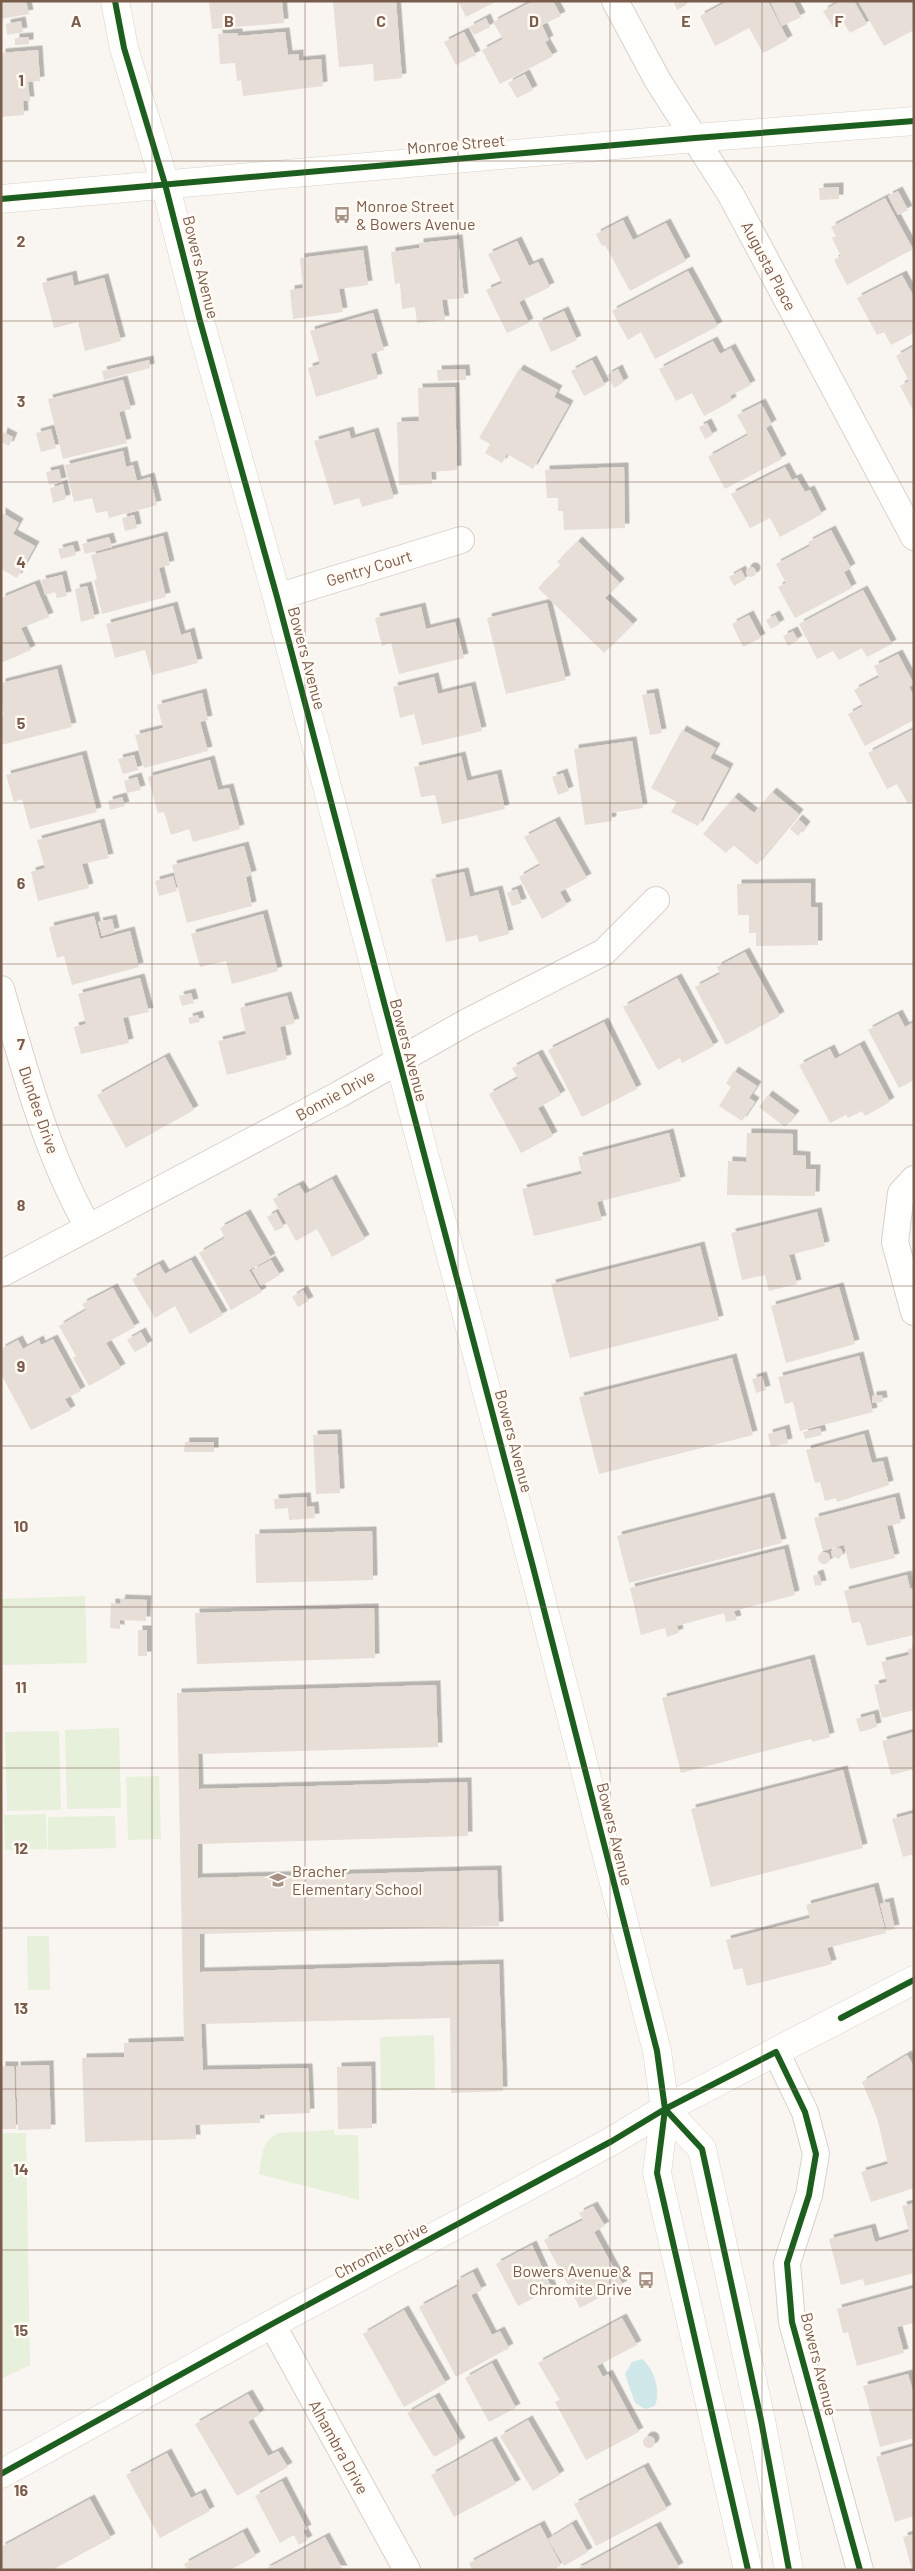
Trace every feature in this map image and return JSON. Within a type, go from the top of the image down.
[{"type":"main road","name":"Bowers Avenue","points":[[115,1],[124,48],[165,184],[200,321],[277,597],[397,1060],[532,1563],[657,2051],[665,2109],[658,2173],[748,2570]]},
{"type":"main road","name":"Monroe Street","points":[[1,199],[695,138],[914,121]]},
{"type":"main road","name":"Chromite Drive","points":[[1,2474],[272,2324],[612,2141],[665,2109],[914,1980]]},
{"type":"main road","points":[[665,2109],[702,2149],[761,2420],[789,2570]]},
{"type":"street","name":"Augusta Place","points":[[614,1],[658,81],[731,195],[914,537]]},
{"type":"street","name":"Gentry Court","points":[[277,597],[461,540]]},
{"type":"street","name":"Bonnie Drive","points":[[1,1274],[338,1095],[397,1060],[604,952],[656,900]]},
{"type":"street","name":"Dundee Drive","points":[[1,989],[36,1110],[67,1188],[88,1227]]},
{"type":"street","points":[[907,1186],[895,1242],[914,1312]]},
{"type":"street","name":"Bowers Avenue","points":[[776,2052],[805,2112],[816,2154],[809,2194],[787,2263],[792,2322],[860,2570]]},
{"type":"street","name":"Alhambra Drive","points":[[272,2324],[407,2570]]},
{"type":"green space","points":[[85,1596],[87,1663],[2,1665],[1,1599]]},
{"type":"green space","points":[[119,1728],[121,1808],[67,1809],[65,1730]]},
{"type":"green space","points":[[59,1731],[61,1810],[7,1811],[5,1732]]},
{"type":"green space","points":[[159,1776],[161,1839],[128,1840],[126,1777]]},
{"type":"green space","points":[[46,1814],[47,1849],[5,1850],[4,1815]]},
{"type":"green space","points":[[115,1816],[116,1848],[48,1850],[48,1817]]},
{"type":"green space","points":[[27,1936],[49,1936],[50,1990],[28,1990]]},
{"type":"green space","points":[[434,2035],[435,2089],[381,2091],[380,2037]]},
{"type":"green space","points":[[334,2130],[335,2135],[358,2135],[359,2200],[259,2174],[263,2150],[273,2136],[279,2133]]},
{"type":"green space","points":[[1,2133],[26,2133],[30,2365],[1,2379]]},
{"type":"water","points":[[642,2359],[650,2368],[657,2387],[655,2406],[645,2409],[635,2403],[625,2374],[632,2362]]},
{"type":"building","points":[[1,1],[26,1],[29,14],[1,19]]},
{"type":"building","points":[[209,1],[282,1],[284,23],[212,29]]},
{"type":"building","points":[[333,1],[396,1],[402,78],[374,81],[373,64],[339,67]]},
{"type":"building","points":[[458,1],[497,1],[466,17]]},
{"type":"building","points":[[533,1],[553,1],[561,16],[542,25],[549,40],[545,42],[553,56],[500,84],[482,50],[503,39],[493,22]]},
{"type":"building","points":[[684,1],[686,5],[677,10],[674,3]]},
{"type":"building","points":[[728,1],[768,1],[788,40],[763,53],[749,28],[715,46],[700,16]]},
{"type":"building","points":[[770,1],[793,1],[801,17],[782,26]]},
{"type":"building","points":[[840,1],[854,1],[867,24],[850,33],[844,23],[834,29],[823,11]]},
{"type":"building","points":[[858,1],[914,1],[914,30],[884,46]]},
{"type":"building","points":[[486,18],[490,27],[474,35],[469,27]]},
{"type":"building","points":[[21,21],[23,32],[7,35],[6,24]]},
{"type":"building","points":[[285,32],[288,55],[299,54],[299,61],[321,59],[323,86],[243,96],[241,80],[237,81],[235,63],[220,64],[218,34],[238,33],[238,36]]},
{"type":"building","points":[[464,32],[476,55],[456,65],[444,42]]},
{"type":"building","points":[[29,37],[29,44],[15,45],[15,38]]},
{"type":"building","points":[[38,50],[40,81],[28,82],[30,101],[23,101],[24,115],[1,117],[1,53]]},
{"type":"building","points":[[525,74],[533,90],[517,98],[508,83]]},
{"type":"building","points":[[839,187],[839,199],[820,200],[819,188]]},
{"type":"building","points":[[898,191],[908,210],[898,215],[888,196]]},
{"type":"building","points":[[885,198],[913,249],[847,285],[834,260],[841,256],[832,238],[836,236],[831,227]]},
{"type":"building","points":[[623,220],[633,240],[666,223],[686,261],[630,291],[605,245],[602,246],[596,234]]},
{"type":"building","points":[[458,239],[464,298],[442,300],[445,320],[417,323],[415,307],[402,309],[400,283],[395,284],[391,252],[419,248],[419,243]]},
{"type":"building","points":[[517,241],[529,266],[538,262],[550,287],[519,302],[529,323],[507,333],[486,290],[502,283],[488,254]]},
{"type":"building","points":[[363,250],[368,285],[339,289],[343,312],[293,319],[290,290],[303,288],[300,258]]},
{"type":"building","points":[[688,271],[718,326],[655,359],[641,332],[628,340],[612,311]]},
{"type":"building","points":[[72,275],[74,286],[104,278],[121,341],[85,351],[78,322],[54,328],[42,283]]},
{"type":"building","points":[[902,275],[914,297],[914,333],[891,345],[884,332],[877,335],[857,298]]},
{"type":"building","points":[[564,311],[577,340],[551,352],[538,323]]},
{"type":"building","points":[[373,313],[384,350],[371,354],[378,378],[316,397],[308,368],[320,364],[310,331]]},
{"type":"building","points":[[713,341],[720,354],[731,348],[751,385],[730,396],[732,401],[704,416],[692,393],[676,401],[659,369]]},
{"type":"building","points":[[914,346],[914,412],[900,386],[909,381],[896,356]]},
{"type":"building","points":[[149,360],[150,368],[104,380],[102,371]]},
{"type":"building","points":[[592,360],[605,385],[584,396],[571,371]]},
{"type":"building","points":[[465,369],[466,380],[438,381],[437,370]]},
{"type":"building","points":[[519,369],[558,390],[554,397],[569,405],[533,469],[507,454],[502,463],[485,453],[490,444],[479,438]]},
{"type":"building","points":[[618,369],[624,382],[614,388],[607,375]]},
{"type":"building","points":[[123,380],[131,409],[119,412],[127,443],[63,459],[48,399]]},
{"type":"building","points":[[455,387],[457,470],[431,472],[432,484],[399,485],[397,422],[419,421],[418,388]]},
{"type":"building","points":[[761,403],[772,424],[766,428],[782,459],[725,489],[708,457],[748,435],[737,415]]},
{"type":"building","points":[[707,423],[713,435],[705,439],[699,427]]},
{"type":"building","points":[[51,429],[56,448],[41,452],[36,433]]},
{"type":"building","points":[[349,431],[351,439],[374,432],[394,498],[362,507],[359,498],[334,505],[314,441]]},
{"type":"building","points":[[3,432],[13,437],[9,446],[1,442]]},
{"type":"building","points":[[123,451],[126,467],[133,465],[137,481],[150,477],[157,505],[109,518],[107,511],[96,513],[92,498],[74,502],[65,465]]},
{"type":"building","points":[[624,467],[625,528],[564,530],[563,511],[558,511],[558,498],[547,498],[545,470]]},
{"type":"building","points":[[785,467],[792,480],[797,478],[805,492],[810,490],[822,514],[780,537],[770,518],[750,528],[731,494]]},
{"type":"building","points":[[59,469],[62,482],[49,485],[46,472]]},
{"type":"building","points":[[63,484],[66,499],[53,503],[50,488]]},
{"type":"building","points":[[1,512],[19,523],[13,534],[35,546],[17,578],[1,569]]},
{"type":"building","points":[[134,515],[137,528],[125,531],[122,518]]},
{"type":"building","points":[[831,530],[851,568],[844,572],[852,588],[795,618],[778,587],[786,583],[776,564],[810,546],[808,542]]},
{"type":"building","points":[[163,536],[170,565],[159,568],[166,597],[102,614],[94,580],[97,579],[91,555]]},
{"type":"building","points":[[109,537],[112,547],[85,554],[82,544]]},
{"type":"building","points":[[578,541],[620,583],[605,598],[633,624],[604,653],[538,588],[561,565],[557,562]]},
{"type":"building","points":[[73,545],[76,555],[61,559],[58,549]]},
{"type":"building","points":[[749,567],[753,567],[756,572],[755,576],[749,577],[746,574],[746,570]]},
{"type":"building","points":[[741,570],[746,579],[734,586],[729,577]]},
{"type":"building","points":[[62,575],[67,596],[57,598],[55,592],[45,595],[41,580]]},
{"type":"building","points":[[35,584],[49,617],[21,628],[31,650],[1,663],[1,598]]},
{"type":"building","points":[[87,586],[95,618],[81,622],[75,589]]},
{"type":"building","points":[[863,590],[892,644],[867,657],[862,648],[839,660],[833,651],[817,659],[799,624]]},
{"type":"building","points":[[547,603],[566,680],[506,694],[487,618]]},
{"type":"building","points":[[173,606],[181,635],[190,632],[198,663],[152,675],[145,650],[115,658],[106,624]]},
{"type":"building","points":[[421,607],[426,629],[455,622],[464,658],[399,674],[391,643],[382,646],[375,618]]},
{"type":"building","points":[[749,615],[761,638],[743,647],[732,624]]},
{"type":"building","points":[[775,615],[780,624],[771,629],[766,620]]},
{"type":"building","points":[[793,631],[798,640],[788,646],[783,636]]},
{"type":"building","points":[[898,654],[914,684],[909,687],[914,696],[914,720],[865,746],[848,714],[863,706],[854,690],[879,677],[874,666]]},
{"type":"building","points":[[57,669],[72,727],[1,745],[1,716],[4,715],[1,703],[1,683]]},
{"type":"building","points":[[434,677],[438,694],[471,686],[482,731],[422,745],[414,714],[400,718],[393,687]]},
{"type":"building","points":[[202,693],[208,720],[200,722],[208,751],[144,768],[135,735],[163,728],[157,705]]},
{"type":"building","points":[[654,693],[662,733],[650,735],[642,695]]},
{"type":"building","points":[[914,729],[914,801],[908,804],[897,784],[887,789],[868,753]]},
{"type":"building","points":[[682,730],[716,748],[710,758],[729,768],[698,826],[671,812],[677,802],[651,788]]},
{"type":"building","points":[[632,741],[643,808],[611,813],[612,821],[585,825],[574,749]]},
{"type":"building","points":[[82,755],[97,812],[30,829],[22,799],[14,802],[6,775]]},
{"type":"building","points":[[134,755],[138,770],[123,774],[118,759]]},
{"type":"building","points":[[461,756],[467,781],[497,774],[505,809],[442,824],[435,795],[421,797],[414,767]]},
{"type":"building","points":[[210,760],[218,790],[229,788],[240,829],[193,842],[189,829],[171,835],[164,812],[158,813],[148,777]]},
{"type":"building","points":[[563,773],[569,791],[558,795],[552,777]]},
{"type":"building","points":[[137,777],[141,790],[127,793],[124,781]]},
{"type":"building","points":[[772,792],[799,814],[757,865],[733,845],[726,853],[703,834],[734,797],[754,813]]},
{"type":"building","points":[[122,797],[125,806],[110,810],[108,801]]},
{"type":"building","points":[[798,819],[806,826],[798,836],[790,829]]},
{"type":"building","points":[[555,821],[587,878],[560,892],[567,905],[542,919],[519,877],[540,865],[524,837]]},
{"type":"building","points":[[100,823],[109,858],[82,864],[89,888],[38,901],[31,872],[45,868],[37,840]]},
{"type":"building","points":[[244,846],[252,875],[246,877],[252,906],[187,923],[172,865]]},
{"type":"building","points":[[464,872],[470,897],[498,890],[509,934],[479,942],[477,935],[446,942],[431,879]]},
{"type":"building","points":[[173,876],[177,891],[159,896],[155,881]]},
{"type":"building","points":[[811,883],[811,907],[818,907],[818,945],[756,946],[756,933],[749,933],[749,915],[738,915],[737,884]]},
{"type":"building","points":[[517,889],[522,903],[512,906],[507,893]]},
{"type":"building","points":[[263,914],[278,971],[232,984],[226,961],[200,967],[191,934]]},
{"type":"building","points":[[94,916],[100,939],[130,931],[139,967],[72,985],[64,956],[57,958],[49,927]]},
{"type":"building","points":[[112,919],[115,932],[102,936],[98,922]]},
{"type":"building","points":[[745,952],[780,1016],[726,1045],[695,987],[720,974],[717,967]]},
{"type":"building","points":[[140,978],[149,1012],[123,1018],[129,1043],[81,1054],[74,1027],[86,1024],[78,994]]},
{"type":"building","points":[[677,978],[714,1046],[682,1063],[680,1058],[658,1070],[623,1007]]},
{"type":"building","points":[[191,993],[194,1003],[182,1006],[179,996]]},
{"type":"building","points":[[287,996],[295,1023],[280,1027],[287,1059],[227,1075],[218,1041],[246,1034],[240,1008]]},
{"type":"building","points":[[898,1014],[905,1027],[914,1022],[914,1080],[899,1088],[868,1030]]},
{"type":"building","points":[[198,1015],[200,1022],[190,1024],[188,1018]]},
{"type":"building","points":[[604,1022],[637,1089],[582,1117],[548,1050]]},
{"type":"building","points":[[860,1045],[890,1102],[865,1116],[862,1111],[848,1118],[846,1115],[830,1123],[799,1065],[830,1049],[835,1059]]},
{"type":"building","points":[[538,1054],[561,1095],[538,1108],[553,1136],[521,1153],[489,1094],[518,1078],[512,1068]]},
{"type":"building","points":[[165,1057],[194,1110],[126,1148],[97,1095]]},
{"type":"building","points":[[734,1071],[757,1086],[749,1098],[755,1102],[742,1121],[719,1106],[731,1087],[726,1083]]},
{"type":"building","points":[[768,1095],[795,1115],[785,1127],[759,1107]]},
{"type":"building","points":[[669,1133],[681,1181],[597,1202],[602,1220],[534,1236],[522,1189],[582,1174],[578,1157]]},
{"type":"building","points":[[747,1133],[793,1134],[793,1155],[806,1156],[806,1169],[816,1169],[815,1196],[727,1195],[728,1161],[746,1162]]},
{"type":"building","points":[[332,1179],[365,1239],[332,1257],[317,1229],[296,1241],[273,1199],[299,1185],[305,1194]]},
{"type":"building","points":[[276,1212],[284,1227],[275,1231],[267,1217]]},
{"type":"building","points":[[817,1212],[825,1246],[789,1255],[797,1284],[769,1291],[765,1275],[742,1280],[731,1233]]},
{"type":"building","points":[[246,1214],[271,1258],[249,1270],[262,1292],[231,1310],[199,1253],[225,1238],[220,1228]]},
{"type":"building","points":[[700,1246],[719,1320],[570,1358],[551,1284]]},
{"type":"building","points":[[191,1260],[223,1315],[190,1334],[175,1306],[155,1318],[132,1279],[159,1264],[165,1274]]},
{"type":"building","points":[[271,1260],[280,1275],[261,1286],[252,1270]]},
{"type":"building","points":[[839,1287],[855,1344],[786,1363],[771,1306]]},
{"type":"building","points":[[113,1288],[135,1327],[106,1343],[121,1368],[89,1386],[73,1358],[76,1356],[59,1326],[86,1310],[82,1304]]},
{"type":"building","points":[[303,1290],[309,1301],[298,1307],[292,1297]]},
{"type":"building","points":[[141,1332],[148,1345],[135,1352],[127,1340]]},
{"type":"building","points":[[53,1339],[81,1391],[65,1399],[71,1410],[31,1430],[1,1374],[1,1349],[18,1340],[23,1349],[39,1340],[41,1345]]},
{"type":"building","points":[[859,1356],[873,1412],[800,1431],[793,1402],[785,1404],[778,1377]]},
{"type":"building","points":[[732,1358],[753,1435],[599,1474],[579,1397]]},
{"type":"building","points":[[762,1376],[766,1390],[756,1393],[752,1379]]},
{"type":"building","points":[[882,1395],[883,1402],[872,1403],[872,1396]]},
{"type":"building","points":[[820,1428],[822,1435],[805,1439],[803,1432]]},
{"type":"building","points":[[785,1429],[788,1443],[771,1447],[768,1434]]},
{"type":"building","points":[[337,1434],[340,1493],[316,1494],[313,1435]]},
{"type":"building","points":[[864,1434],[872,1463],[883,1461],[889,1485],[837,1502],[836,1498],[825,1501],[820,1482],[815,1483],[806,1450]]},
{"type":"building","points":[[185,1442],[214,1442],[214,1452],[184,1452]]},
{"type":"building","points":[[306,1497],[307,1507],[314,1506],[315,1518],[289,1520],[288,1508],[275,1509],[274,1499]]},
{"type":"building","points":[[770,1497],[782,1543],[629,1583],[617,1536]]},
{"type":"building","points":[[895,1497],[901,1523],[887,1526],[895,1558],[850,1569],[844,1545],[823,1551],[814,1518]]},
{"type":"building","points":[[372,1531],[373,1580],[256,1583],[255,1534]]},
{"type":"building","points":[[836,1547],[841,1549],[843,1553],[839,1559],[832,1556],[831,1551]]},
{"type":"building","points":[[784,1549],[795,1595],[734,1611],[737,1620],[726,1622],[724,1613],[677,1626],[679,1633],[667,1637],[665,1628],[641,1635],[630,1588]]},
{"type":"building","points":[[824,1552],[830,1558],[824,1564],[818,1558]]},
{"type":"building","points":[[819,1574],[822,1585],[815,1586],[813,1576]]},
{"type":"building","points":[[907,1575],[910,1589],[914,1588],[914,1635],[867,1646],[860,1622],[852,1623],[844,1591]]},
{"type":"building","points":[[121,1599],[147,1600],[146,1621],[120,1620],[120,1629],[110,1628],[111,1603],[120,1604]]},
{"type":"building","points":[[374,1608],[375,1658],[197,1664],[195,1613]]},
{"type":"building","points":[[138,1630],[147,1630],[147,1656],[138,1656]]},
{"type":"building","points":[[914,1648],[914,1710],[882,1718],[874,1685],[887,1682],[881,1662],[909,1655],[908,1649]]},
{"type":"building","points":[[810,1659],[830,1737],[812,1742],[811,1739],[681,1773],[662,1698]]},
{"type":"building","points":[[436,1685],[438,1747],[198,1754],[199,1789],[467,1782],[468,1836],[198,1844],[198,1878],[497,1870],[499,1926],[200,1934],[200,1972],[499,1964],[503,2091],[451,2093],[450,2018],[201,2024],[203,2070],[308,2068],[310,2113],[260,2115],[260,2123],[195,2125],[196,2139],[85,2142],[82,2058],[124,2057],[124,2043],[184,2041],[177,1693]]},
{"type":"building","points":[[874,1714],[877,1727],[860,1732],[856,1719]]},
{"type":"building","points":[[914,1732],[914,1769],[891,1775],[882,1741]]},
{"type":"building","points":[[843,1770],[863,1848],[711,1887],[691,1809]]},
{"type":"building","points":[[914,1813],[914,1854],[903,1857],[892,1819]]},
{"type":"building","points":[[874,1887],[886,1933],[827,1948],[832,1964],[747,1986],[742,1968],[734,1970],[726,1940],[810,1918],[806,1905]]},
{"type":"building","points":[[889,1902],[895,1929],[887,1931],[880,1904]]},
{"type":"building","points":[[907,2055],[914,2066],[914,2188],[871,2202],[861,2172],[888,2164],[877,2118],[862,2082]]},
{"type":"building","points":[[49,2065],[51,2129],[18,2130],[16,2066]]},
{"type":"building","points":[[1,2066],[14,2066],[16,2129],[1,2129]]},
{"type":"building","points":[[371,2066],[372,2128],[338,2129],[337,2067]]},
{"type":"building","points":[[914,2203],[914,2273],[865,2286],[863,2279],[841,2285],[829,2239],[871,2228],[875,2242],[909,2232],[902,2206]]},
{"type":"building","points":[[593,2206],[605,2226],[594,2232],[623,2285],[580,2308],[544,2240],[583,2220],[579,2213]]},
{"type":"building","points":[[532,2245],[552,2289],[518,2306],[496,2264]]},
{"type":"building","points":[[473,2272],[482,2290],[471,2295],[492,2335],[500,2331],[509,2348],[456,2377],[419,2307],[458,2286],[456,2281]]},
{"type":"building","points":[[914,2288],[914,2323],[897,2327],[904,2353],[857,2366],[848,2332],[843,2333],[837,2309]]},
{"type":"building","points":[[404,2310],[446,2383],[404,2407],[363,2334]]},
{"type":"building","points":[[622,2318],[637,2345],[597,2366],[603,2377],[608,2374],[639,2432],[586,2460],[555,2402],[560,2400],[538,2363]]},
{"type":"building","points":[[492,2363],[516,2408],[489,2422],[465,2378]]},
{"type":"building","points":[[908,2374],[914,2395],[914,2438],[880,2447],[863,2386]]},
{"type":"building","points":[[248,2394],[260,2414],[248,2422],[268,2456],[278,2451],[288,2467],[237,2496],[195,2424]]},
{"type":"building","points":[[435,2397],[461,2442],[434,2457],[407,2413]]},
{"type":"building","points":[[528,2420],[560,2475],[533,2491],[500,2436]]},
{"type":"building","points":[[649,2436],[655,2442],[649,2448],[643,2442]]},
{"type":"building","points":[[492,2441],[516,2484],[454,2517],[431,2475]]},
{"type":"building","points":[[914,2446],[914,2516],[895,2522],[876,2457]]},
{"type":"building","points":[[167,2453],[191,2498],[201,2493],[210,2511],[160,2538],[126,2475]]},
{"type":"building","points":[[644,2467],[667,2509],[596,2546],[574,2504]]},
{"type":"building","points":[[282,2481],[307,2529],[303,2531],[308,2540],[299,2545],[294,2535],[280,2543],[255,2496]]},
{"type":"building","points":[[90,2499],[111,2538],[52,2570],[1,2570],[1,2547]]},
{"type":"building","points":[[572,2524],[588,2552],[564,2566],[548,2539]]},
{"type":"building","points":[[540,2525],[561,2565],[553,2570],[472,2570],[469,2563]]},
{"type":"building","points":[[656,2526],[679,2567],[674,2570],[575,2570]]},
{"type":"building","points":[[243,2532],[256,2556],[230,2570],[187,2570],[184,2564]]},
{"type":"building","points":[[914,2534],[914,2570],[912,2570],[903,2537]]},
{"type":"building","points":[[325,2537],[343,2570],[264,2570]]},
{"type":"cycle path","points":[[115,1],[124,48],[165,184],[200,321],[277,597],[532,1563],[657,2051],[665,2109],[657,2173],[748,2570]]},
{"type":"cycle path","points":[[1,199],[695,138],[914,121]]},
{"type":"cycle path","points":[[841,2018],[914,1980]]},
{"type":"cycle path","points":[[1,2474],[272,2324],[612,2141],[665,2109],[776,2052],[805,2112],[816,2154],[809,2195],[787,2263],[792,2322],[860,2570]]},
{"type":"cycle path","points":[[665,2109],[702,2149],[761,2420],[789,2570]]},
{"type":"place","name":"Monroe Street & Bowers Avenue","points":[[342,215]]},
{"type":"place","name":"Bracher Elementary School","points":[[278,1880]]},
{"type":"place","name":"Bowers Avenue & Chromite Drive","points":[[646,2280]]}]
